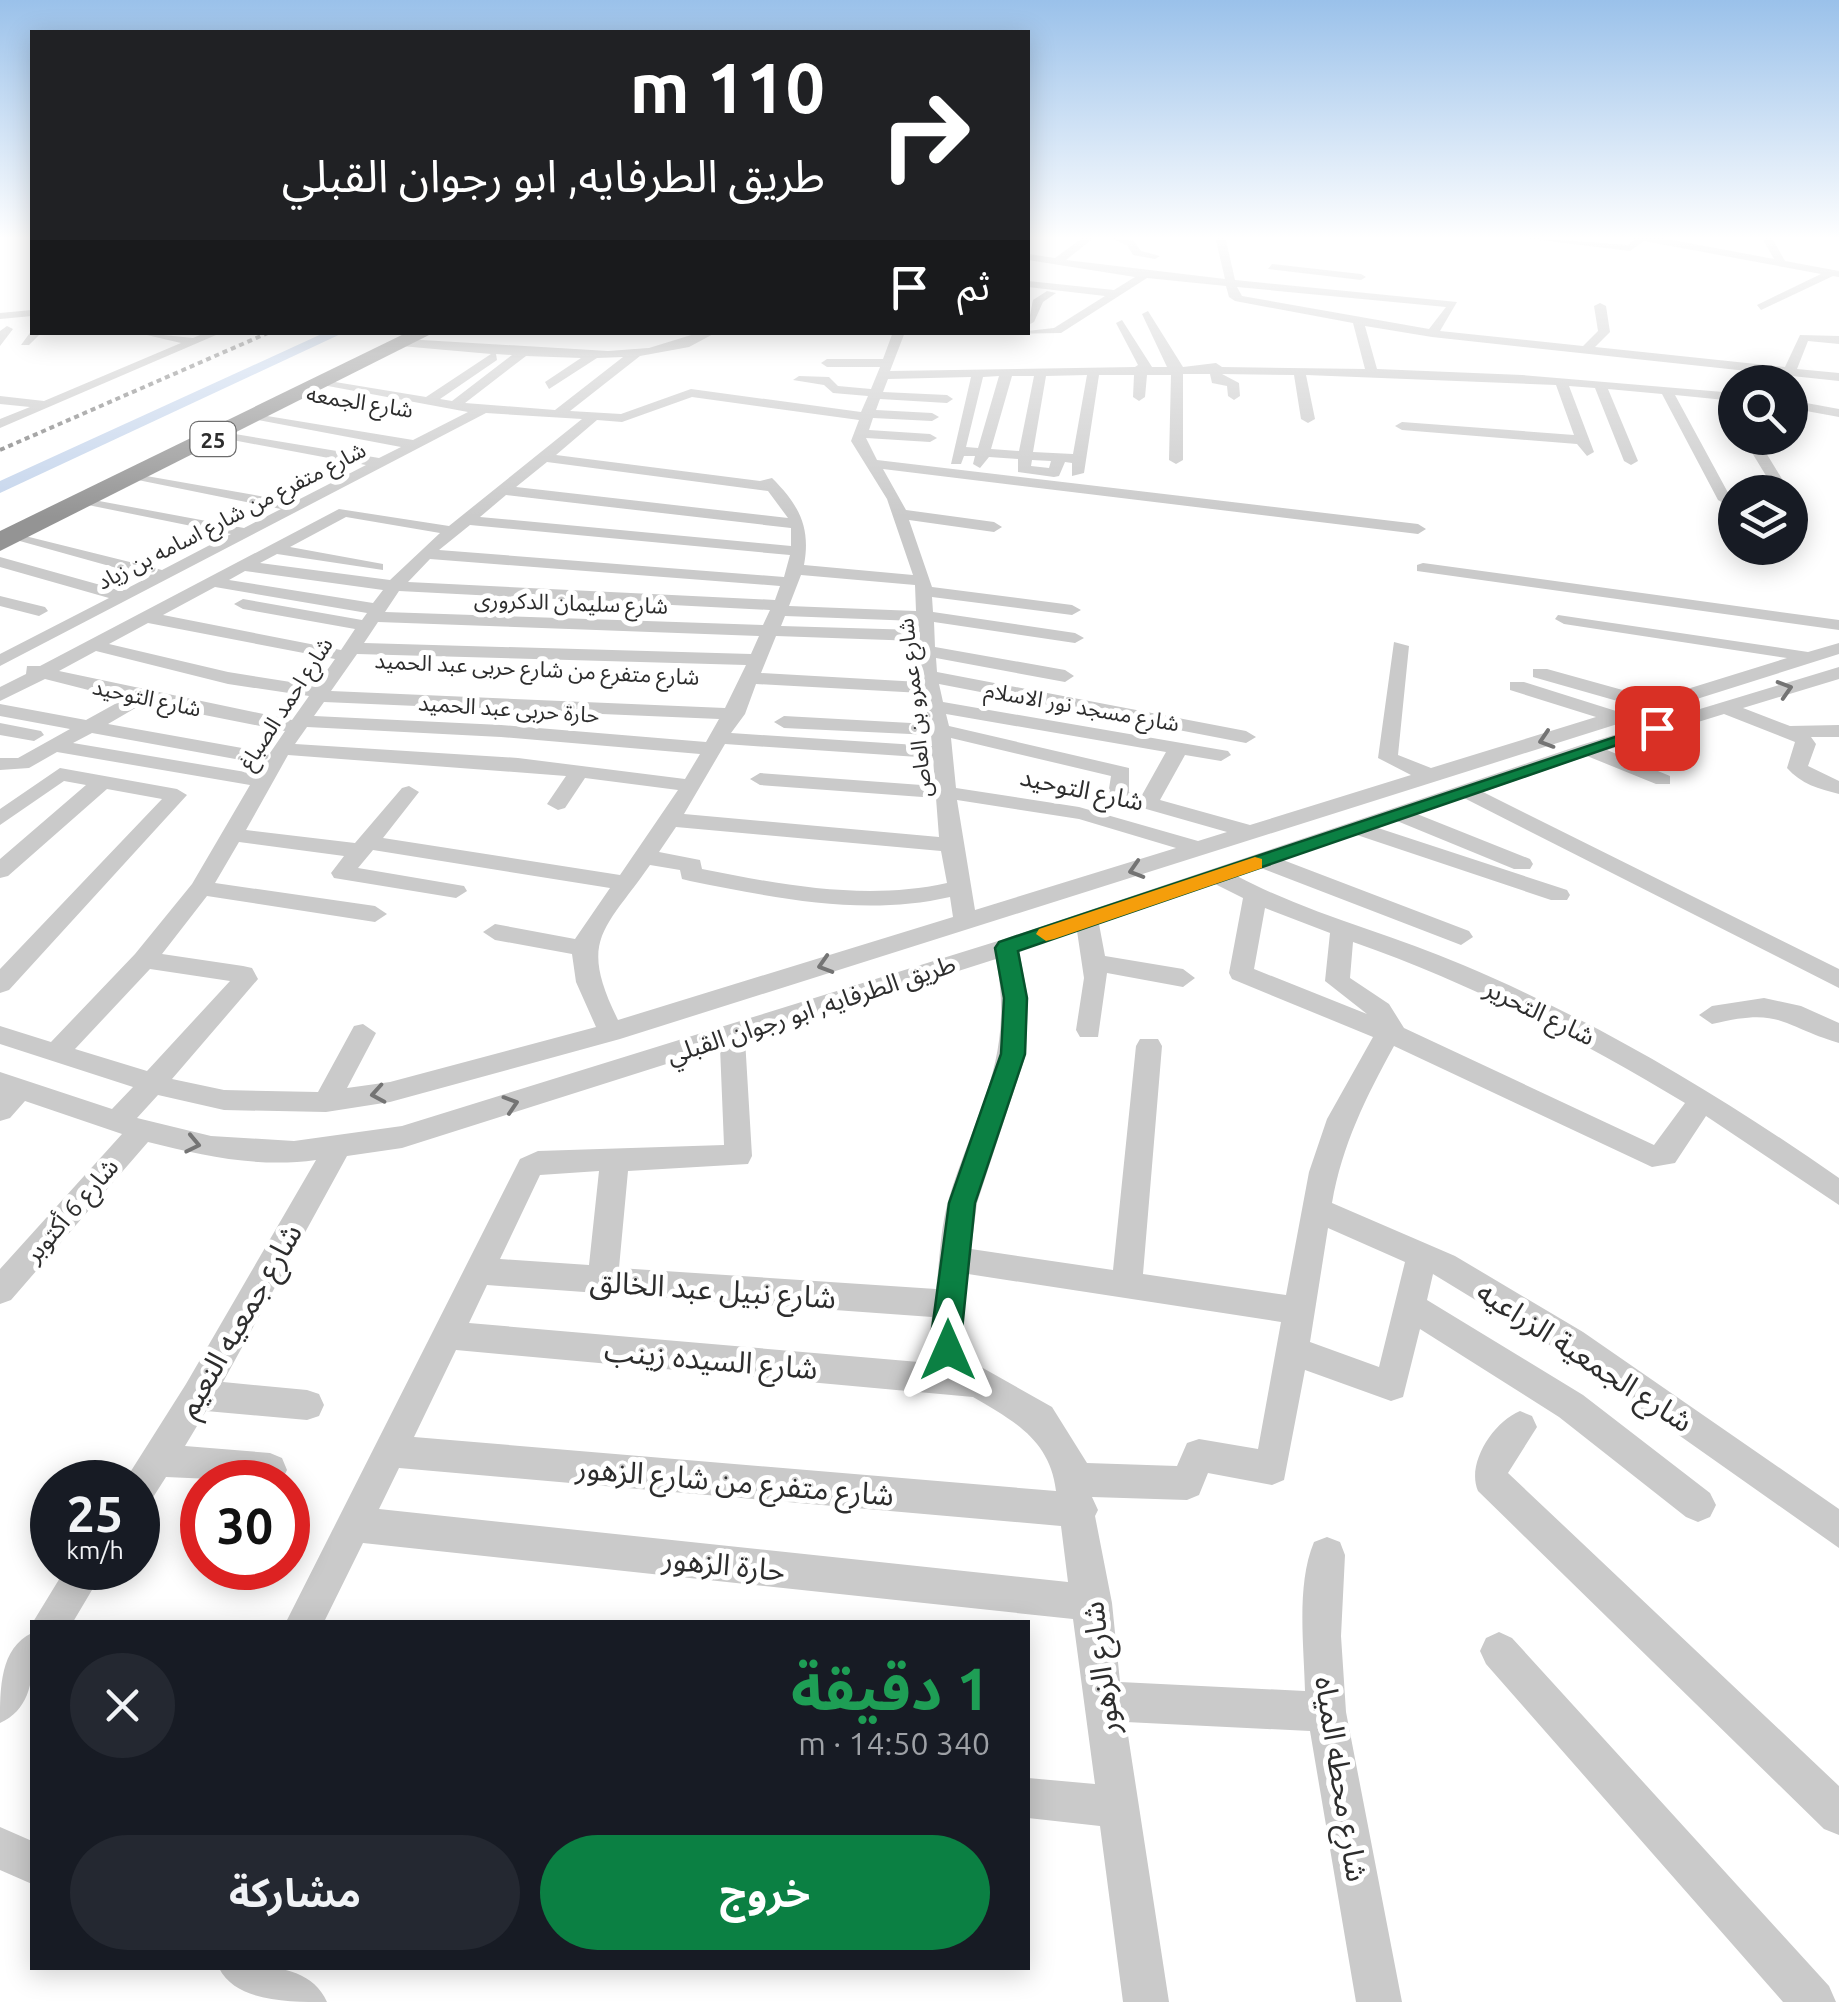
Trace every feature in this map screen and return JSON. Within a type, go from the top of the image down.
[{"type":"highway","name":"25","points":[[5,537],[88,501],[408,340]]},
{"type":"highway","name":"25","points":[[5,537],[408,340]]},
{"type":"street","points":[[25,342],[29,329]]},
{"type":"street","points":[[1125,329],[1143,368],[1139,397]]},
{"type":"street","points":[[1156,329],[1175,367],[1176,460]]},
{"type":"street","points":[[1355,329],[1371,370]]},
{"type":"street","points":[[1402,329],[1752,365]]},
{"type":"street","points":[[1432,334],[1436,329]]},
{"type":"street","points":[[1586,349],[1604,329]]},
{"type":"street","points":[[156,335],[195,342]]},
{"type":"street","points":[[0,424],[211,335]]},
{"type":"street","points":[[408,340],[525,352],[589,348],[638,352],[694,342],[707,335]]},
{"type":"street","points":[[864,422],[898,335]]},
{"type":"street","points":[[1792,365],[1804,338],[1839,340]]},
{"type":"street","points":[[408,340],[459,355]]},
{"type":"street","points":[[1512,341],[1517,379]]},
{"type":"street","points":[[1402,426],[1584,446],[1564,387],[1560,346]]},
{"type":"street","points":[[548,385],[589,348]]},
{"type":"street","points":[[454,406],[525,352]]},
{"type":"street","points":[[561,412],[638,352]]},
{"type":"street","points":[[428,402],[493,356]]},
{"type":"street","points":[[827,362],[879,382],[947,399]]},
{"type":"street","points":[[799,380],[829,381],[833,389],[957,367],[978,373],[1216,367],[1371,370],[1517,379],[1564,387]]},
{"type":"street","points":[[1216,367],[1216,381],[1234,383],[1234,396]]},
{"type":"street","points":[[1078,477],[1094,369]]},
{"type":"street","points":[[1299,370],[1308,420]]},
{"type":"street","points":[[1024,462],[1041,371]]},
{"type":"street","points":[[982,458],[1007,372]]},
{"type":"street","points":[[958,456],[978,373]]},
{"type":"street","points":[[1808,373],[1839,377]]},
{"type":"street","points":[[331,380],[419,386]]},
{"type":"street","points":[[331,380],[454,406],[622,418],[691,393],[864,422],[930,438]]},
{"type":"street","points":[[1391,383],[1600,385],[1718,395]]},
{"type":"street","points":[[1600,385],[1631,460]]},
{"type":"street","points":[[1667,390],[1718,487]]},
{"type":"street","points":[[0,400],[47,404]]},
{"type":"street","points":[[1808,407],[1839,413]]},
{"type":"street","points":[[996,408],[1033,411]]},
{"type":"street","name":"شارع متفرع من شارع اسامه بن زياد","points":[[1,659],[484,409]]},
{"type":"street","points":[[266,412],[416,445]]},
{"type":"street","name":"شارع الجمعه","points":[[266,412],[437,434]]},
{"type":"street","name":"شارع احمد الصباغ","points":[[54,1055],[144,960],[202,888],[279,755],[370,617],[400,579],[425,554],[596,414]]},
{"type":"street","points":[[864,422],[932,417]]},
{"type":"street","name":"شارع عمرو بن العاص","points":[[864,422],[871,459],[900,514],[924,586],[931,690],[940,730],[951,845],[966,921]]},
{"type":"street","points":[[222,434],[381,463]]},
{"type":"street","points":[[871,459],[958,456],[1024,462],[1054,473],[1059,458],[1080,459]]},
{"type":"street","points":[[542,457],[770,484],[798,524],[794,567],[739,707],[674,820],[590,931],[582,948],[584,968],[610,1032]]},
{"type":"street","points":[[871,459],[1418,529]]},
{"type":"street","points":[[135,478],[298,507]]},
{"type":"street","points":[[503,490],[798,524]]},
{"type":"street","points":[[88,501],[248,533]]},
{"type":"street","points":[[0,695],[144,618],[215,591],[244,566],[344,512],[794,567],[1072,610]]},
{"type":"street","points":[[900,514],[994,527]]},
{"type":"street","points":[[5,537],[162,575]]},
{"type":"street","points":[[274,549],[400,579]]},
{"type":"street","points":[[425,554],[794,567]]},
{"type":"street","points":[[0,562],[122,596]]},
{"type":"street","points":[[244,566],[925,616],[1075,638]]},
{"type":"street","points":[[1423,568],[1839,624]]},
{"type":"street","name":"شارع سليمان الدكرورى","points":[[215,591],[370,617],[770,631],[926,644],[1066,676]]},
{"type":"street","points":[[0,600],[39,611]]},
{"type":"street","points":[[144,618],[349,652],[756,669],[931,690],[1246,737]]},
{"type":"street","points":[[1564,619],[1811,656]]},
{"type":"street","points":[[92,645],[228,678],[324,690],[739,707]]},
{"type":"street","points":[[1400,646],[1388,758],[1432,776]]},
{"type":"street","name":"طريق الطرفايه, ابو رجوان القبلي","points":[[0,1035],[152,1084],[224,1100],[326,1102],[463,1075],[1204,850],[1839,648]]},
{"type":"street","name":"شارع التوحيد","points":[[1,659],[140,697],[299,724]]},
{"type":"street","name":"طريق الطرفايه, ابو رجوان القبلي","points":[[10,1086],[129,1126],[238,1150],[337,1148],[433,1128],[1006,948],[1588,749],[1839,672]]},
{"type":"street","points":[[1540,673],[1654,705]]},
{"type":"street","points":[[1516,686],[1615,717]]},
{"type":"street","name":"شارع مسجد نور الاسلام","points":[[931,690],[1179,748],[1221,754]]},
{"type":"street","points":[[0,764],[18,766],[140,697]]},
{"type":"street","points":[[1726,708],[1791,732],[1806,744],[1798,768],[1812,779],[1839,788]]},
{"type":"street","points":[[0,710],[279,755],[406,754],[693,786]]},
{"type":"street","points":[[784,722],[940,730],[1122,772],[1116,793],[1255,833]]},
{"type":"street","name":"حارة حربى عبد الحميد","points":[[299,724],[942,754]]},
{"type":"street","points":[[0,728],[34,735]]},
{"type":"street","points":[[1791,732],[1839,730]]},
{"type":"street","points":[[55,746],[262,782]]},
{"type":"street","points":[[1148,803],[1179,748]]},
{"type":"street","points":[[1588,749],[1664,780]]},
{"type":"street","points":[[558,804],[579,771]]},
{"type":"street","points":[[0,819],[56,775],[178,795],[0,984]]},
{"type":"street","name":"شارع التوحيد","points":[[760,779],[946,792],[1076,812],[1204,850]]},
{"type":"street","points":[[0,871],[104,780]]},
{"type":"street","points":[[409,792],[342,873],[456,891]]},
{"type":"street","points":[[1468,792],[1839,979]]},
{"type":"street","points":[[1400,815],[1522,864]]},
{"type":"street","points":[[674,820],[951,845]]},
{"type":"street","points":[[1360,829],[1559,895]]},
{"type":"street","points":[[234,836],[626,883]]},
{"type":"street","points":[[361,850],[436,869]]},
{"type":"street","points":[[646,857],[692,865],[690,874],[788,894],[904,898],[960,887]]},
{"type":"street","points":[[1264,861],[1460,937]]},
{"type":"street","name":"شارع التحرير","points":[[1218,876],[1255,897],[1426,959],[1543,1012],[1702,1100],[1839,1193]]},
{"type":"street","points":[[202,888],[376,914]]},
{"type":"street","points":[[1255,897],[1238,972],[1390,1032],[1652,1156],[1665,1155],[1702,1100]]},
{"type":"street","points":[[1087,920],[1096,963],[1089,1030]]},
{"type":"street","points":[[1342,930],[1337,980],[1380,1010],[1390,1032]]},
{"type":"street","points":[[495,932],[582,948]]},
{"type":"street","points":[[974,1382],[948,1350],[948,1304],[962,1203],[1013,1054],[1016,998],[1006,948]]},
{"type":"street","name":"شارع 6 أكتوبر","points":[[0,1291],[129,1126],[152,1084],[246,977],[144,960]]},
{"type":"street","points":[[1096,963],[1183,978]]},
{"type":"street","points":[[1712,1015],[1746,1006],[1782,1008],[1839,1034]]},
{"type":"street","points":[[1390,1032],[1341,1119],[1316,1209],[1293,1350],[1390,1386],[1422,1254]]},
{"type":"street","points":[[326,1102],[362,1033]]},
{"type":"street","points":[[307,1620],[533,1164],[738,1156],[732,1034]]},
{"type":"street","points":[[1127,1283],[1149,1046]]},
{"type":"street","points":[[0,1111],[10,1086]]},
{"type":"street","name":"شارع جمعيه النعيم","points":[[158,1460],[337,1148]]},
{"type":"street","points":[[602,1282],[616,1159]]},
{"type":"street","name":"شارع الجمعية الزراعيه","points":[[1316,1209],[1422,1254],[1604,1363],[1839,1530]]},
{"type":"street","points":[[952,1259],[1300,1311]]},
{"type":"street","name":"شارع نبيل عبد الخالق","points":[[479,1272],[948,1304]]},
{"type":"street","points":[[1411,1307],[1571,1406],[1698,1505]]},
{"type":"street","name":"شارع السيده زينب","points":[[448,1335],[974,1382]]},
{"type":"street","name":"شارع متفرع من شارع الزهور","points":[[390,1451],[1077,1494],[1187,1483],[1198,1455],[1270,1470],[1293,1350]]},
{"type":"street","name":"شارع الزهور","points":[[974,1382],[1040,1418],[1063,1446],[1077,1494],[1146,2002]]},
{"type":"street","points":[[198,1395],[306,1404]]},
{"type":"street","points":[[1520,1427],[1489,1472],[1490,1479],[1839,1814]]},
{"type":"street","name":"حارة الزهور","points":[[354,1524],[1093,1603]]},
{"type":"street","name":"شارع محطه المياه","points":[[1327,1555],[1322,1636],[1326,1712],[1379,2002]]},
{"type":"street","points":[[53,1620],[73,1590]]},
{"type":"street","points":[[1499,1651],[1813,2002]]},
{"type":"street","points":[[0,1702],[30,1655]]},
{"type":"street","points":[[1105,1701],[1326,1712]]},
{"type":"street","points":[[1030,1798],[1117,1807]]},
{"type":"street","points":[[0,1848],[30,1862]]},
{"type":"street","points":[[245,1970],[304,2002]]},
{"type":"waterway","points":[[0,488],[332,335]]},
{"type":"railway","points":[[0,450],[263,335]]},
{"type":"slow traffic","points":[[1046,934],[1255,864]]},
{"type":"route","points":[[948,1350],[945,1337],[955,1234],[1013,1054],[1016,998],[1006,948],[1657,728]]}]
